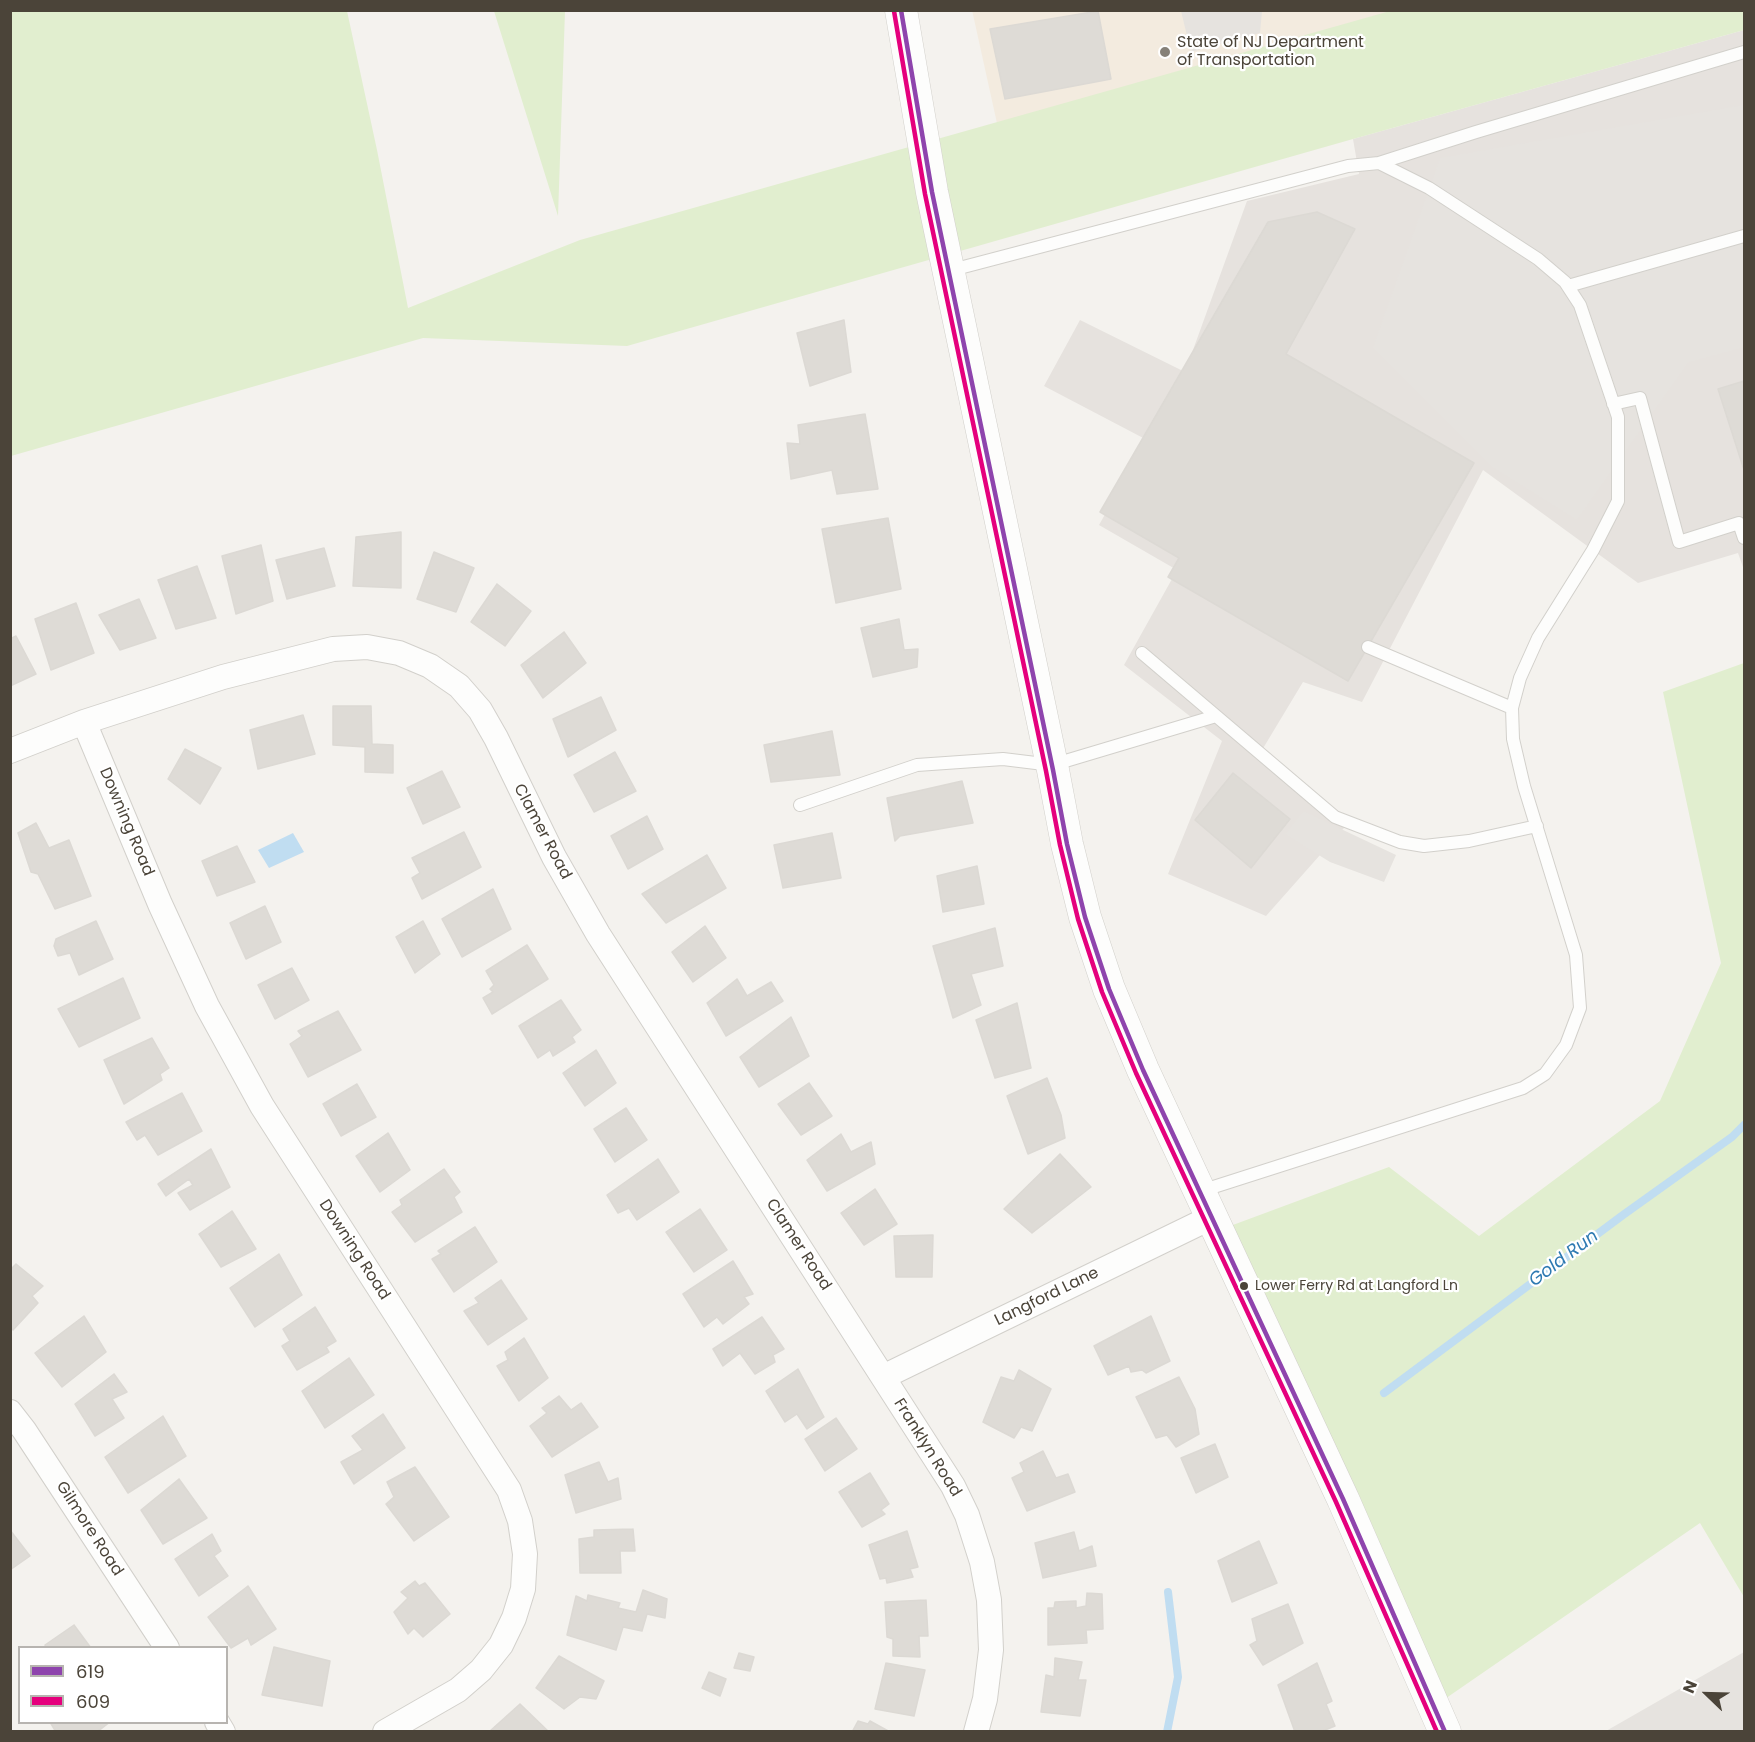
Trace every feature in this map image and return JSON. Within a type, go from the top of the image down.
[{"type":"street","points":[[901,10],[948,271],[1052,765],[1066,844],[1085,917],[1109,989],[1143,1070],[1343,1499],[1445,1731]]},
{"type":"street","name":"Clamer Road","points":[[10,751],[84,722],[222,677],[333,649],[368,648],[399,653],[430,666],[459,686],[480,710],[496,738],[554,857],[598,934],[883,1377]]},
{"type":"street","name":"Downing Road","points":[[84,722],[160,904],[207,1006],[262,1106],[508,1490],[520,1521],[525,1554],[523,1589],[514,1618],[501,1645],[481,1670],[458,1690],[385,1731]]},
{"type":"street","name":"Langford Lane","points":[[883,1377],[1206,1204]]},
{"type":"street","name":"Franklyn Road","points":[[883,1377],[953,1486],[967,1515],[982,1562],[989,1600],[991,1650],[985,1699],[976,1731]]},
{"type":"street","name":"Gilmore Road","points":[[10,1412],[166,1646]]},
{"type":"lane","points":[[948,271],[1348,166],[1379,163],[1744,52]]},
{"type":"lane","points":[[1206,1204],[1523,1088],[1545,1074],[1566,1045],[1580,1008],[1576,955],[1524,786],[1513,739],[1512,708],[1520,678],[1538,638],[1593,550],[1618,501],[1618,417],[1580,305],[1568,286],[1538,259],[1430,188],[1379,163]]},
{"type":"lane","points":[[1568,286],[1744,236]]},
{"type":"lane","points":[[1613,404],[1640,398],[1680,542],[1739,523],[1744,538]]},
{"type":"lane","points":[[1368,647],[1512,708]]},
{"type":"lane","points":[[1142,653],[1335,817],[1400,842],[1424,846],[1469,841],[1536,826]]},
{"type":"lane","points":[[800,805],[917,765],[1003,759],[1052,765],[1216,716]]},
{"type":"shaded area","name":"State of NJ Department of Transportation","points":[[972,10],[1500,11],[1002,146]]},
{"type":"shaded area","points":[[1181,11],[1262,11],[1260,33],[1191,52]]},
{"type":"shaded area","points":[[1744,30],[1744,570],[1738,553],[1638,583],[1483,470],[1362,702],[1303,682],[1259,755],[1351,820],[1266,916],[1168,874],[1222,741],[1124,665],[1177,570],[1099,525],[1147,440],[1044,386],[1080,320],[1185,372],[1247,201],[1359,174],[1353,139]]},
{"type":"shaded area","points":[[1744,105],[1744,347],[1689,362],[1577,520],[1494,468],[1373,347],[1440,158]]},
{"type":"shaded area","points":[[1303,811],[1396,855],[1384,882],[1330,862],[1285,834]]},
{"type":"shaded area","points":[[1744,1652],[1744,1731],[1606,1731]]},
{"type":"green space","points":[[11,11],[347,11],[408,308],[580,240],[1390,11],[1744,11],[1744,30],[627,346],[423,338],[11,456]]},
{"type":"green space","points":[[494,11],[565,11],[558,216]]},
{"type":"green space","points":[[1744,663],[1744,1597],[1700,1523],[1439,1703],[1214,1232],[1389,1167],[1479,1236],[1660,1101],[1721,963],[1663,692]]},
{"type":"water","points":[[293,833],[304,852],[269,868],[258,850]]},
{"type":"building","points":[[1098,11],[1111,79],[1005,99],[990,29]]},
{"type":"building","points":[[1317,212],[1355,229],[1286,354],[1474,463],[1348,681],[1168,577],[1179,558],[1100,512],[1268,222]]},
{"type":"building","points":[[844,320],[851,372],[810,386],[797,333]]},
{"type":"building","points":[[1744,381],[1744,470],[1718,389]]},
{"type":"building","points":[[865,414],[878,489],[837,494],[832,470],[791,479],[787,443],[800,444],[798,425]]},
{"type":"building","points":[[888,518],[901,589],[836,603],[822,529]]},
{"type":"building","points":[[401,532],[401,588],[353,586],[356,537]]},
{"type":"building","points":[[261,545],[273,601],[236,614],[222,556]]},
{"type":"building","points":[[324,548],[335,586],[287,599],[276,560]]},
{"type":"building","points":[[434,552],[474,568],[456,612],[417,599]]},
{"type":"building","points":[[197,566],[216,618],[176,629],[158,580]]},
{"type":"building","points":[[497,584],[531,611],[505,646],[471,622]]},
{"type":"building","points":[[139,599],[156,638],[120,650],[99,615]]},
{"type":"building","points":[[76,603],[94,653],[51,670],[35,619]]},
{"type":"building","points":[[899,619],[904,650],[918,649],[917,667],[873,677],[861,628]]},
{"type":"building","points":[[564,632],[586,663],[543,698],[521,665]]},
{"type":"building","points":[[16,636],[36,674],[10,686],[10,639]]},
{"type":"building","points":[[601,697],[616,730],[568,757],[553,719]]},
{"type":"building","points":[[333,706],[371,706],[372,744],[393,745],[393,773],[365,772],[365,747],[333,745]]},
{"type":"building","points":[[303,715],[315,754],[258,769],[250,730]]},
{"type":"building","points":[[832,731],[840,775],[771,782],[764,745]]},
{"type":"building","points":[[185,749],[221,768],[200,804],[168,779]]},
{"type":"building","points":[[615,752],[636,791],[594,812],[574,775]]},
{"type":"building","points":[[442,771],[460,807],[423,824],[407,788]]},
{"type":"building","points":[[1233,773],[1290,819],[1251,868],[1195,820]]},
{"type":"building","points":[[962,781],[973,823],[900,836],[895,841],[887,798]]},
{"type":"building","points":[[647,816],[663,849],[628,869],[611,836]]},
{"type":"building","points":[[36,823],[49,848],[69,840],[91,896],[55,909],[38,874],[31,872],[18,833]]},
{"type":"building","points":[[464,832],[481,867],[422,899],[412,878],[420,873],[412,858]]},
{"type":"building","points":[[832,833],[841,878],[783,888],[774,845]]},
{"type":"building","points":[[237,846],[255,882],[217,896],[202,861]]},
{"type":"building","points":[[707,855],[726,888],[666,923],[642,894]]},
{"type":"building","points":[[977,866],[984,904],[943,912],[937,876]]},
{"type":"building","points":[[493,889],[511,929],[462,957],[442,919]]},
{"type":"building","points":[[265,906],[281,942],[246,959],[230,923]]},
{"type":"building","points":[[96,921],[113,959],[79,975],[70,953],[58,956],[54,946],[56,939]]},
{"type":"building","points":[[423,921],[440,954],[415,973],[396,937]]},
{"type":"building","points":[[705,926],[726,958],[693,982],[672,952]]},
{"type":"building","points":[[995,928],[1003,966],[971,974],[981,1005],[953,1018],[933,946]]},
{"type":"building","points":[[527,945],[548,979],[492,1014],[483,998],[493,992],[490,989],[494,985],[486,971]]},
{"type":"building","points":[[292,968],[309,1000],[275,1019],[258,985]]},
{"type":"building","points":[[123,978],[140,1018],[79,1047],[58,1009]]},
{"type":"building","points":[[737,979],[747,996],[771,982],[783,1001],[726,1036],[707,1003]]},
{"type":"building","points":[[561,1000],[581,1030],[572,1037],[575,1042],[553,1056],[550,1050],[538,1058],[519,1026]]},
{"type":"building","points":[[1017,1003],[1031,1068],[995,1078],[976,1020]]},
{"type":"building","points":[[338,1011],[361,1050],[308,1077],[290,1044],[302,1036],[298,1031]]},
{"type":"building","points":[[791,1017],[809,1056],[759,1087],[740,1057]]},
{"type":"building","points":[[152,1038],[169,1068],[160,1074],[162,1080],[124,1104],[104,1060]]},
{"type":"building","points":[[596,1050],[616,1083],[585,1106],[563,1073]]},
{"type":"building","points":[[1047,1078],[1061,1115],[1065,1138],[1028,1154],[1007,1096]]},
{"type":"building","points":[[809,1083],[832,1116],[801,1135],[778,1104]]},
{"type":"building","points":[[357,1084],[376,1117],[341,1136],[323,1104]]},
{"type":"building","points":[[182,1093],[202,1131],[158,1155],[145,1135],[137,1140],[126,1122]]},
{"type":"building","points":[[626,1108],[647,1140],[615,1162],[594,1129]]},
{"type":"building","points":[[388,1133],[410,1170],[380,1192],[356,1156]]},
{"type":"building","points":[[841,1134],[851,1152],[871,1142],[875,1164],[827,1191],[807,1160]]},
{"type":"building","points":[[211,1149],[230,1187],[190,1210],[178,1193],[193,1185],[189,1179],[166,1196],[158,1184]]},
{"type":"building","points":[[1060,1154],[1091,1187],[1032,1233],[1004,1209]]},
{"type":"building","points":[[658,1159],[679,1192],[637,1220],[629,1208],[618,1213],[607,1195]]},
{"type":"building","points":[[444,1169],[460,1192],[454,1197],[462,1212],[415,1242],[392,1212],[402,1205],[400,1200]]},
{"type":"building","points":[[875,1189],[897,1224],[864,1245],[841,1213]]},
{"type":"building","points":[[700,1209],[727,1250],[694,1272],[666,1232]]},
{"type":"building","points":[[232,1211],[256,1249],[221,1267],[199,1234]]},
{"type":"building","points":[[475,1227],[497,1262],[454,1292],[432,1259],[441,1254],[438,1251]]},
{"type":"building","points":[[933,1235],[932,1277],[896,1277],[894,1236]]},
{"type":"building","points":[[279,1254],[302,1295],[255,1327],[230,1288]]},
{"type":"building","points":[[733,1261],[753,1294],[744,1297],[749,1304],[723,1324],[717,1317],[704,1327],[683,1294]]},
{"type":"building","points":[[16,1264],[43,1286],[32,1296],[38,1303],[13,1330],[10,1328],[10,1270]]},
{"type":"building","points":[[501,1280],[527,1319],[488,1345],[464,1311],[479,1303],[475,1298]]},
{"type":"building","points":[[315,1307],[336,1341],[326,1347],[329,1352],[297,1370],[282,1346],[290,1341],[283,1329]]},
{"type":"building","points":[[84,1316],[106,1352],[62,1387],[35,1353]]},
{"type":"building","points":[[1151,1316],[1170,1361],[1146,1373],[1142,1370],[1131,1372],[1129,1366],[1108,1375],[1094,1346]]},
{"type":"building","points":[[762,1317],[784,1349],[773,1355],[775,1362],[755,1374],[740,1353],[723,1366],[713,1349]]},
{"type":"building","points":[[524,1338],[548,1378],[519,1401],[497,1366],[508,1360],[505,1352]]},
{"type":"building","points":[[349,1358],[374,1395],[325,1428],[302,1391]]},
{"type":"building","points":[[798,1369],[824,1417],[807,1429],[797,1414],[785,1422],[766,1391]]},
{"type":"building","points":[[1019,1370],[1051,1389],[1032,1431],[1021,1427],[1014,1438],[983,1422],[1001,1377],[1014,1381]]},
{"type":"building","points":[[114,1374],[127,1392],[112,1399],[124,1418],[95,1436],[75,1404]]},
{"type":"building","points":[[1179,1377],[1195,1409],[1199,1434],[1176,1447],[1167,1435],[1156,1438],[1136,1397]]},
{"type":"building","points":[[559,1396],[571,1410],[581,1403],[598,1427],[552,1457],[530,1426],[547,1413],[542,1408]]},
{"type":"building","points":[[383,1414],[405,1448],[354,1484],[341,1462],[363,1450],[352,1436]]},
{"type":"building","points":[[163,1416],[186,1456],[128,1493],[105,1457]]},
{"type":"building","points":[[836,1418],[857,1449],[825,1471],[805,1439]]},
{"type":"building","points":[[1215,1444],[1228,1477],[1196,1493],[1181,1458]]},
{"type":"building","points":[[1043,1451],[1056,1478],[1068,1474],[1075,1492],[1027,1511],[1012,1478],[1024,1472],[1020,1463]]},
{"type":"building","points":[[599,1462],[608,1482],[618,1478],[621,1499],[576,1513],[565,1475]]},
{"type":"building","points":[[415,1467],[449,1517],[414,1541],[386,1504],[394,1497],[387,1482]]},
{"type":"building","points":[[870,1473],[889,1504],[881,1510],[885,1514],[862,1527],[839,1492]]},
{"type":"building","points":[[179,1479],[207,1518],[163,1544],[141,1510]]},
{"type":"building","points":[[633,1529],[635,1551],[620,1551],[621,1573],[580,1573],[579,1539],[594,1537],[594,1530]]},
{"type":"building","points":[[10,1530],[30,1556],[10,1570]]},
{"type":"building","points":[[907,1531],[918,1567],[910,1569],[913,1577],[887,1583],[886,1578],[880,1579],[869,1545]]},
{"type":"building","points":[[1074,1532],[1079,1551],[1092,1546],[1096,1566],[1043,1578],[1035,1543]]},
{"type":"building","points":[[212,1534],[221,1551],[214,1556],[228,1576],[199,1596],[175,1559]]},
{"type":"building","points":[[1259,1541],[1277,1583],[1232,1602],[1218,1561]]},
{"type":"building","points":[[415,1581],[419,1586],[425,1583],[450,1614],[423,1637],[414,1628],[408,1634],[394,1612],[408,1598],[401,1592]]},
{"type":"building","points":[[248,1586],[276,1629],[251,1645],[248,1638],[231,1648],[208,1617]]},
{"type":"building","points":[[643,1590],[667,1599],[665,1618],[647,1614],[642,1631],[623,1627],[616,1650],[567,1635],[576,1596],[587,1601],[588,1595],[620,1603],[618,1608],[636,1612]]},
{"type":"building","points":[[1087,1593],[1102,1594],[1103,1629],[1086,1630],[1087,1643],[1048,1645],[1048,1608],[1054,1608],[1055,1602],[1076,1601],[1076,1608],[1086,1606]]},
{"type":"building","points":[[926,1600],[928,1636],[919,1636],[920,1657],[893,1656],[893,1639],[887,1637],[885,1602]]},
{"type":"building","points":[[1288,1604],[1303,1643],[1263,1665],[1250,1645],[1257,1641],[1252,1619]]},
{"type":"building","points":[[74,1625],[90,1646],[45,1646]]},
{"type":"building","points":[[274,1647],[330,1661],[322,1706],[262,1695]]},
{"type":"building","points":[[739,1653],[754,1657],[750,1671],[734,1668]]},
{"type":"building","points":[[559,1656],[604,1681],[596,1699],[580,1697],[564,1709],[536,1688]]},
{"type":"building","points":[[1055,1658],[1082,1662],[1078,1680],[1086,1680],[1080,1716],[1041,1712],[1046,1675],[1054,1677]]},
{"type":"building","points":[[886,1663],[925,1670],[914,1716],[875,1709]]},
{"type":"building","points":[[1317,1663],[1332,1701],[1326,1704],[1335,1726],[1320,1732],[1295,1732],[1278,1685]]},
{"type":"building","points":[[709,1672],[726,1679],[720,1696],[702,1688]]},
{"type":"building","points":[[520,1704],[549,1732],[490,1731]]},
{"type":"building","points":[[858,1721],[868,1724],[870,1721],[890,1732],[852,1732]]},
{"type":"building","points":[[51,1724],[107,1724],[97,1732],[56,1732]]},
{"type":"waterway","name":"Gold Run","points":[[1384,1393],[1732,1137],[1744,1125]]},
{"type":"waterway","name":"Gold Run","points":[[1167,1732],[1178,1677],[1168,1592]]},
{"type":"transit line","name":"619","points":[[901,10],[932,192],[1067,844],[1085,917],[1109,989],[1143,1070],[1343,1499],[1445,1732]]},
{"type":"transit line","name":"609","points":[[894,11],[925,194],[1060,845],[1078,919],[1102,992],[1136,1073],[1336,1502],[1437,1732]]},
{"type":"place","name":"State of NJ Department of Transportation","points":[[1165,52]]},
{"type":"place","name":"Lower Ferry Rd at Langford Ln","points":[[1244,1286]]}]
